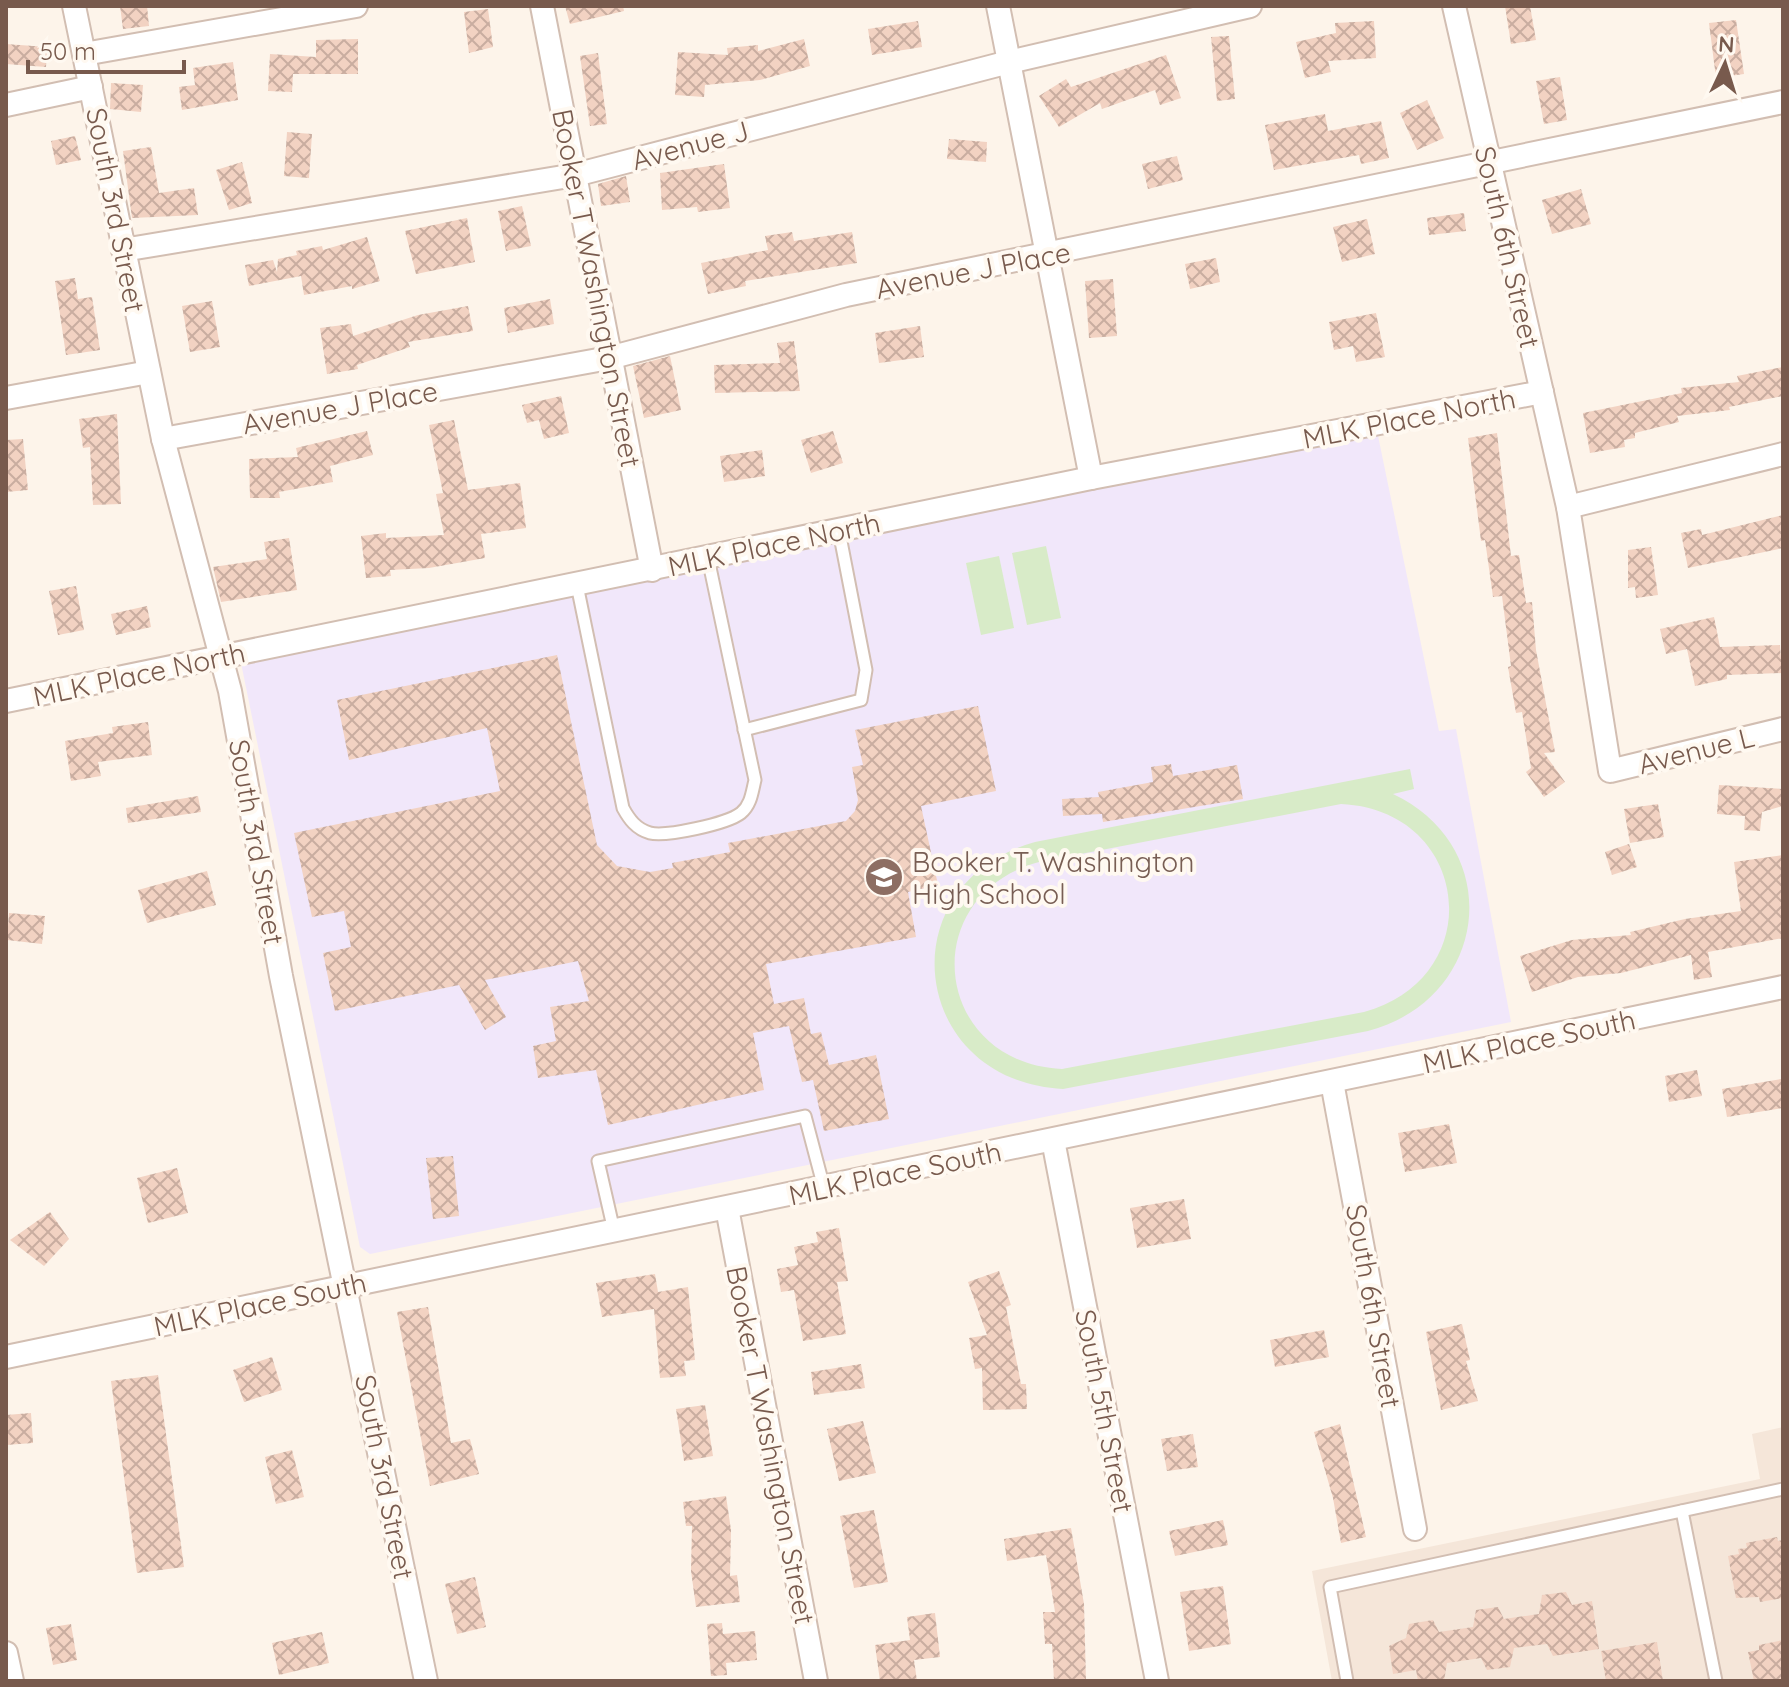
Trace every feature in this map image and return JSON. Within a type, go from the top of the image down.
[{"type":"street","name":"South 3rd Street","points":[[74,6],[163,439],[230,691],[281,976],[426,1681]]},
{"type":"street","points":[[84,54],[356,6]]},
{"type":"street","name":"Booker T Washington Street","points":[[542,6],[652,570]]},
{"type":"street","points":[[998,6],[1091,478]]},
{"type":"street","name":"Avenue J","points":[[123,250],[575,175],[1009,62],[1250,6]]},
{"type":"street","name":"South 6th Street","points":[[1454,6],[1568,507],[1610,771]]},
{"type":"street","points":[[6,105],[91,87]]},
{"type":"street","name":"Avenue J Place","points":[[163,439],[609,358],[846,295],[1783,102]]},
{"type":"street","points":[[6,398],[149,372]]},
{"type":"street","name":"MLK Place North","points":[[6,701],[1091,478],[1542,392]]},
{"type":"street","points":[[1568,507],[1783,454]]},
{"type":"street","name":"Avenue L","points":[[1610,771],[1783,729]]},
{"type":"street","name":"MLK Place South","points":[[6,1357],[1783,987]]},
{"type":"street","name":"South 6th Street","points":[[1332,1082],[1415,1529]]},
{"type":"street","name":"South 5th Street","points":[[1053,1140],[1157,1681]]},
{"type":"street","name":"Booker T Washington Street","points":[[727,1208],[816,1681]]},
{"type":"street","points":[[6,1653],[12,1681]]},
{"type":"lane","points":[[744,730],[861,700],[866,670],[839,531]]},
{"type":"lane","points":[[577,585],[623,808],[638,827],[650,833],[665,834],[730,819],[743,812],[751,799],[755,780],[708,558]]},
{"type":"lane","points":[[614,1231],[598,1161],[805,1116],[824,1188]]},
{"type":"lane","points":[[1347,1681],[1330,1587],[1783,1489]]},
{"type":"lane","points":[[1682,1511],[1716,1681]]},
{"type":"shaded area","name":"Booker T. Washington High School","points":[[1377,431],[1439,731],[1456,729],[1511,1022],[370,1254],[360,1247],[241,663]]},
{"type":"shaded area","points":[[1783,1427],[1783,1681],[1332,1681],[1312,1571],[1760,1479],[1752,1434]]},
{"type":"green space","points":[[1046,546],[1061,618],[1027,625],[1012,553]]},
{"type":"green space","points":[[999,556],[1014,628],[981,635],[966,563]]},
{"type":"green space","points":[[1410,769],[1414,789],[1393,794],[1430,818],[1454,849],[1467,884],[1469,921],[1459,956],[1439,988],[1408,1014],[1368,1031],[1063,1089],[1011,1078],[973,1053],[947,1018],[935,978],[938,936],[955,897],[987,864],[1035,842]],"holes":[[[1341,804],[1384,813],[1417,834],[1439,863],[1448,897],[1446,932],[1432,966],[1405,993],[1364,1012],[1062,1069],[1019,1060],[986,1039],[965,1010],[955,976],[957,941],[972,908],[999,880],[1039,862]]]},
{"type":"building","points":[[120,6],[147,6],[149,26],[123,29]]},
{"type":"building","points":[[565,6],[623,6],[624,11],[570,24]]},
{"type":"building","points":[[1505,6],[1530,6],[1536,40],[1511,44]]},
{"type":"building","points":[[488,9],[493,47],[469,53],[464,12]]},
{"type":"building","points":[[1736,20],[1744,74],[1716,78],[1709,23]]},
{"type":"building","points":[[918,21],[922,47],[872,55],[868,29]]},
{"type":"building","points":[[1374,21],[1376,58],[1328,61],[1331,72],[1305,78],[1296,42],[1336,33],[1335,23]]},
{"type":"building","points":[[1229,36],[1235,99],[1217,101],[1211,37]]},
{"type":"building","points":[[358,39],[358,74],[293,74],[292,92],[268,91],[270,54],[316,57],[316,40]]},
{"type":"building","points":[[804,39],[810,66],[760,80],[705,85],[704,97],[675,95],[678,52],[728,55],[727,48],[758,45],[758,51]]},
{"type":"building","points":[[6,44],[47,47],[46,67],[6,64]]},
{"type":"building","points":[[598,53],[607,124],[590,126],[580,56]]},
{"type":"building","points":[[1166,55],[1181,98],[1160,105],[1155,90],[1102,109],[1100,103],[1059,127],[1039,96],[1066,79],[1071,87]]},
{"type":"building","points":[[233,62],[238,100],[182,110],[179,87],[195,85],[193,68]]},
{"type":"building","points":[[1560,77],[1567,120],[1544,124],[1536,81]]},
{"type":"building","points":[[111,83],[143,85],[141,112],[110,109]]},
{"type":"building","points":[[1427,100],[1444,138],[1417,150],[1400,113]]},
{"type":"building","points":[[1325,114],[1328,131],[1381,121],[1389,158],[1361,164],[1359,155],[1274,170],[1265,125]]},
{"type":"building","points":[[287,132],[312,134],[309,178],[284,176]]},
{"type":"building","points":[[75,136],[81,160],[56,165],[51,141]]},
{"type":"building","points":[[949,139],[987,142],[986,162],[947,159]]},
{"type":"building","points":[[151,147],[159,193],[194,188],[198,215],[132,218],[123,151]]},
{"type":"building","points":[[1177,156],[1183,180],[1148,189],[1142,164]]},
{"type":"building","points":[[242,162],[252,203],[229,210],[216,170]]},
{"type":"building","points":[[724,164],[730,208],[698,212],[697,207],[662,210],[660,173]]},
{"type":"building","points":[[626,176],[630,202],[601,206],[598,184]]},
{"type":"building","points":[[1581,189],[1591,224],[1552,234],[1542,200]]},
{"type":"building","points":[[522,206],[531,246],[506,251],[498,211]]},
{"type":"building","points":[[1464,213],[1466,231],[1429,235],[1427,218]]},
{"type":"building","points":[[467,218],[475,262],[416,274],[405,231]]},
{"type":"building","points":[[1367,219],[1375,254],[1342,262],[1333,227]]},
{"type":"building","points":[[792,232],[794,241],[852,232],[857,263],[745,281],[746,286],[708,294],[701,263],[768,250],[765,236]]},
{"type":"building","points":[[367,237],[380,281],[352,289],[352,286],[304,295],[301,276],[249,286],[245,265],[273,260],[277,272],[278,259],[297,255],[296,251],[322,246],[323,250]]},
{"type":"building","points":[[1216,258],[1220,282],[1190,289],[1185,264]]},
{"type":"building","points":[[75,278],[78,299],[92,297],[100,350],[66,355],[55,281]]},
{"type":"building","points":[[1113,279],[1117,336],[1089,338],[1085,281]]},
{"type":"building","points":[[550,299],[554,324],[508,333],[504,308]]},
{"type":"building","points":[[212,301],[220,347],[190,352],[182,306]]},
{"type":"building","points":[[468,306],[473,331],[408,342],[410,347],[357,365],[358,369],[327,374],[320,328],[351,324],[353,336],[418,315]]},
{"type":"building","points":[[1376,313],[1385,357],[1356,362],[1353,346],[1334,350],[1329,322]]},
{"type":"building","points":[[920,326],[924,357],[879,363],[875,333]]},
{"type":"building","points":[[794,341],[800,391],[715,393],[714,365],[780,363],[777,343]]},
{"type":"building","points":[[670,356],[681,410],[644,418],[633,366]]},
{"type":"building","points":[[1783,367],[1783,396],[1729,407],[1730,410],[1677,416],[1679,422],[1635,433],[1635,438],[1624,440],[1625,447],[1590,453],[1583,413],[1682,393],[1681,388],[1739,382],[1737,376]]},
{"type":"building","points":[[561,396],[569,433],[544,439],[539,420],[527,423],[522,405]]},
{"type":"building","points":[[117,414],[121,504],[93,505],[90,447],[83,448],[79,419]]},
{"type":"building","points":[[454,420],[468,490],[520,483],[526,528],[481,534],[485,558],[429,568],[390,570],[391,576],[366,578],[361,536],[386,533],[386,538],[444,535],[436,494],[443,493],[429,425]]},
{"type":"building","points":[[367,431],[373,455],[330,466],[333,482],[279,492],[280,498],[250,498],[249,459],[298,457],[296,448]]},
{"type":"building","points":[[833,431],[843,463],[811,473],[801,440]]},
{"type":"building","points":[[1497,433],[1511,556],[1519,555],[1526,603],[1532,602],[1536,650],[1555,752],[1544,753],[1565,782],[1544,797],[1526,772],[1531,768],[1522,712],[1516,713],[1508,667],[1511,666],[1502,596],[1493,597],[1485,540],[1481,541],[1468,438]]},
{"type":"building","points":[[23,439],[28,490],[6,492],[6,440]]},
{"type":"building","points":[[762,450],[765,476],[724,482],[720,456]]},
{"type":"building","points":[[1783,515],[1783,548],[1688,568],[1681,533],[1701,529],[1702,535]]},
{"type":"building","points":[[289,538],[297,590],[221,602],[213,567],[267,559],[264,542]]},
{"type":"building","points":[[1651,547],[1658,595],[1636,598],[1635,587],[1628,588],[1628,550]]},
{"type":"building","points":[[76,586],[84,630],[58,635],[49,591]]},
{"type":"building","points":[[147,606],[151,627],[116,635],[111,614]]},
{"type":"building","points":[[1714,617],[1720,647],[1780,645],[1782,673],[1727,675],[1727,679],[1695,686],[1687,649],[1666,654],[1660,629]]},
{"type":"building","points":[[557,655],[597,845],[617,866],[650,872],[673,868],[672,863],[730,852],[728,843],[846,821],[855,811],[858,800],[852,767],[863,765],[855,730],[978,706],[996,791],[921,806],[938,885],[908,892],[916,937],[766,964],[774,1004],[804,998],[811,1034],[821,1032],[829,1065],[876,1055],[889,1119],[824,1131],[813,1080],[802,1082],[789,1026],[753,1033],[764,1090],[608,1125],[596,1070],[538,1078],[533,1046],[556,1041],[550,1007],[589,1001],[578,961],[485,980],[506,1017],[485,1030],[459,985],[335,1011],[323,953],[351,947],[344,911],[312,917],[294,833],[500,791],[487,728],[349,760],[337,700]]},
{"type":"building","points":[[148,722],[152,755],[98,762],[101,776],[71,781],[65,741],[113,733],[112,727]]},
{"type":"building","points":[[1171,764],[1173,776],[1237,765],[1243,799],[1103,822],[1102,814],[1063,816],[1062,799],[1099,797],[1098,792],[1153,782],[1151,767]]},
{"type":"building","points":[[1719,785],[1783,789],[1783,806],[1762,812],[1760,831],[1744,830],[1745,816],[1717,814]]},
{"type":"building","points":[[198,796],[201,812],[128,823],[126,808]]},
{"type":"building","points":[[1658,804],[1664,837],[1630,843],[1624,809]]},
{"type":"building","points":[[1629,844],[1637,867],[1612,875],[1605,852]]},
{"type":"building","points":[[1783,855],[1783,938],[1708,952],[1712,977],[1694,980],[1691,955],[1621,973],[1578,977],[1532,992],[1520,956],[1572,940],[1631,935],[1630,932],[1685,919],[1741,911],[1734,862]]},
{"type":"building","points":[[207,871],[216,905],[147,923],[138,890]]},
{"type":"building","points":[[9,913],[45,916],[42,944],[7,940]]},
{"type":"building","points":[[1697,1070],[1702,1096],[1669,1102],[1665,1076]]},
{"type":"building","points":[[1781,1079],[1783,1108],[1727,1117],[1722,1089]]},
{"type":"building","points":[[1449,1124],[1457,1163],[1405,1172],[1398,1133]]},
{"type":"building","points":[[453,1156],[459,1216],[433,1219],[426,1158]]},
{"type":"building","points":[[177,1168],[188,1213],[148,1223],[137,1178]]},
{"type":"building","points":[[1184,1199],[1191,1239],[1137,1248],[1130,1208]]},
{"type":"building","points":[[50,1212],[69,1239],[44,1266],[10,1240]]},
{"type":"building","points":[[839,1228],[848,1281],[837,1282],[846,1334],[803,1341],[794,1290],[781,1292],[777,1269],[798,1265],[794,1247],[818,1242],[816,1232]]},
{"type":"building","points":[[999,1271],[1011,1305],[1006,1307],[1021,1384],[1026,1384],[1027,1409],[983,1410],[982,1368],[975,1369],[969,1338],[987,1335],[968,1282]]},
{"type":"building","points":[[655,1274],[658,1292],[688,1287],[695,1360],[684,1361],[686,1376],[660,1378],[654,1309],[602,1317],[596,1283]]},
{"type":"building","points":[[428,1307],[451,1443],[470,1439],[479,1474],[430,1486],[397,1312]]},
{"type":"building","points":[[1462,1324],[1470,1360],[1466,1361],[1478,1401],[1441,1410],[1426,1332]]},
{"type":"building","points":[[1324,1330],[1329,1357],[1275,1367],[1270,1340]]},
{"type":"building","points":[[272,1357],[282,1390],[244,1402],[233,1370]]},
{"type":"building","points":[[861,1364],[865,1388],[814,1395],[811,1372]]},
{"type":"building","points":[[158,1375],[184,1567],[137,1573],[111,1381]]},
{"type":"building","points":[[705,1405],[713,1456],[684,1461],[676,1409]]},
{"type":"building","points":[[31,1413],[33,1443],[6,1445],[6,1415]]},
{"type":"building","points":[[863,1421],[876,1473],[839,1481],[827,1429]]},
{"type":"building","points":[[1340,1424],[1366,1537],[1341,1543],[1333,1498],[1314,1432]]},
{"type":"building","points":[[1193,1434],[1198,1467],[1167,1471],[1161,1439]]},
{"type":"building","points":[[292,1450],[304,1497],[276,1504],[265,1457]]},
{"type":"building","points":[[726,1496],[731,1530],[730,1576],[737,1575],[740,1602],[696,1607],[691,1571],[692,1526],[686,1526],[683,1502]]},
{"type":"building","points":[[874,1510],[888,1582],[854,1588],[840,1516]]},
{"type":"building","points":[[1223,1520],[1228,1545],[1175,1556],[1169,1531]]},
{"type":"building","points":[[1071,1528],[1084,1604],[1086,1681],[1054,1681],[1052,1644],[1045,1644],[1043,1612],[1055,1612],[1046,1555],[1007,1561],[1004,1539]]},
{"type":"building","points":[[1777,1537],[1778,1541],[1783,1540],[1783,1598],[1760,1602],[1759,1597],[1736,1598],[1728,1556],[1739,1554],[1738,1549],[1747,1548],[1746,1543]]},
{"type":"building","points":[[475,1577],[486,1627],[457,1634],[445,1584]]},
{"type":"building","points":[[1223,1586],[1231,1644],[1189,1651],[1180,1592]]},
{"type":"building","points":[[1566,1592],[1572,1605],[1592,1601],[1599,1649],[1553,1656],[1547,1644],[1514,1648],[1510,1667],[1487,1670],[1481,1658],[1447,1663],[1444,1681],[1418,1681],[1416,1670],[1393,1674],[1389,1646],[1406,1638],[1409,1624],[1433,1620],[1439,1632],[1473,1627],[1476,1610],[1498,1607],[1504,1619],[1539,1614],[1542,1595]]},
{"type":"building","points":[[935,1613],[940,1657],[914,1660],[917,1681],[880,1681],[875,1645],[910,1640],[907,1617]]},
{"type":"building","points":[[722,1623],[723,1634],[755,1631],[757,1660],[726,1663],[727,1675],[711,1676],[707,1624]]},
{"type":"building","points":[[71,1624],[77,1660],[53,1665],[46,1628]]},
{"type":"building","points":[[322,1632],[329,1663],[279,1675],[272,1643]]},
{"type":"building","points":[[1783,1640],[1783,1681],[1754,1681],[1748,1652],[1759,1650],[1759,1645]]},
{"type":"building","points":[[1657,1642],[1663,1681],[1606,1681],[1601,1651]]},
{"type":"place","name":"Booker T. Washington High School","points":[[884,877]]}]
